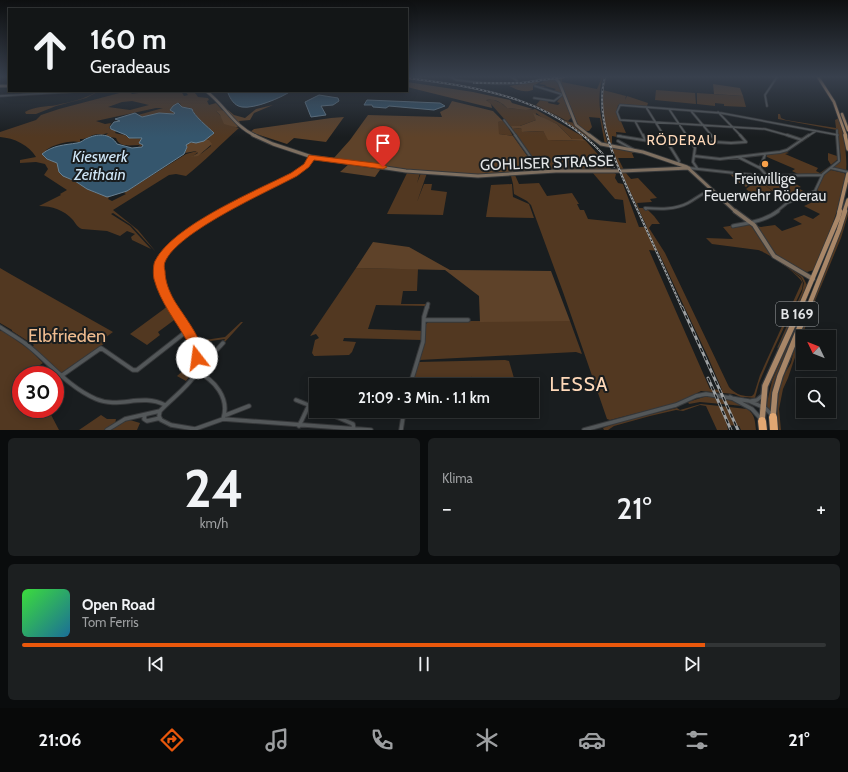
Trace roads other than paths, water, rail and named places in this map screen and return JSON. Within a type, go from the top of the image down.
[{"type":"highway","name":"B 169","points":[[773,417],[774,430]]},
{"type":"highway","name":"B 169","points":[[762,421],[763,430]]},
{"type":"main road","points":[[831,97],[836,106],[848,149]]},
{"type":"main road","points":[[834,97],[848,130]]},
{"type":"main road","name":"B 169","points":[[773,417],[775,393],[780,376],[838,218],[848,173]]},
{"type":"main road","name":"B 169","points":[[762,421],[763,396],[767,381],[815,282],[843,219],[848,200]]},
{"type":"street","name":"GOHLISER STRASSE","points":[[213,97],[232,120],[248,133],[273,144],[312,157],[406,171],[484,176],[542,172],[689,168]]},
{"type":"street","points":[[534,98],[554,101],[560,97]]},
{"type":"street","points":[[564,97],[577,127],[599,143],[607,146],[634,151],[689,168],[767,176],[822,175]]},
{"type":"street","points":[[765,97],[767,106]]},
{"type":"street","points":[[802,140],[765,129],[620,120],[618,112],[619,105],[718,112],[838,135]]},
{"type":"street","points":[[645,107],[679,161],[678,164]]},
{"type":"street","points":[[668,109],[695,148],[692,162],[697,168]]},
{"type":"street","points":[[691,110],[717,142]]},
{"type":"street","points":[[665,139],[746,142],[718,112]]},
{"type":"street","points":[[504,120],[542,172]]},
{"type":"street","points":[[635,121],[645,140]]},
{"type":"street","points":[[733,226],[752,223],[770,217],[786,203],[815,191],[822,175],[839,161],[837,130]]},
{"type":"street","points":[[694,156],[720,159],[765,155],[785,151],[816,131]]},
{"type":"street","points":[[618,136],[668,144]]},
{"type":"street","points":[[618,141],[634,151]]},
{"type":"street","points":[[760,168],[765,155]]},
{"type":"street","points":[[197,371],[196,349],[165,294],[159,273],[159,263],[167,250],[205,221],[294,174],[306,165],[312,157]]},
{"type":"street","points":[[738,157],[760,168],[767,176]]},
{"type":"street","points":[[689,168],[734,210],[752,223],[772,253],[792,268],[815,282]]},
{"type":"street","points":[[830,168],[848,173]]},
{"type":"street","points":[[646,209],[645,208],[667,209],[682,206],[705,192],[713,190]]},
{"type":"street","points":[[412,378],[423,342],[424,320],[428,304]]},
{"type":"street","points":[[424,320],[468,320]]},
{"type":"street","points":[[0,327],[26,345],[50,366]]},
{"type":"street","points":[[64,374],[101,348],[132,370],[136,370],[187,331]]},
{"type":"street","points":[[145,415],[144,419],[147,421],[159,414],[165,405],[223,343]]},
{"type":"street","points":[[197,371],[206,376],[220,389],[226,411],[224,417]]},
{"type":"street","points":[[64,378],[79,389],[101,400],[112,402],[152,399],[165,405]]},
{"type":"street","points":[[584,430],[676,405],[701,395],[711,394],[749,401],[762,407],[773,417]]},
{"type":"street","points":[[728,396],[752,409],[762,421]]},
{"type":"street","points":[[749,401],[757,400],[763,396]]},
{"type":"street","points":[[296,400],[309,405],[299,426]]},
{"type":"street","points":[[108,430],[125,419],[159,414],[171,425],[199,429],[213,421],[250,406]]},
{"type":"street","points":[[224,417],[299,426],[371,430]]},
{"type":"street","points":[[339,418],[353,424],[354,429]]},
{"type":"street","points":[[401,430],[403,418]]},
{"type":"water","points":[[230,97],[281,97],[247,107],[239,106]]},
{"type":"water","points":[[315,97],[338,98],[339,101],[333,105],[321,106],[326,115],[311,117],[305,102]]},
{"type":"water","points":[[367,100],[440,103],[445,106],[434,110],[389,106],[386,108],[373,107],[372,105],[364,105]]},
{"type":"water","name":"Kieswerk Zeithain","points":[[178,103],[182,107],[192,109],[198,118],[214,133],[204,141],[196,143],[191,142],[186,145],[187,147],[184,154],[127,191],[107,197],[87,189],[75,181],[63,176],[59,172],[57,163],[47,159],[42,154],[55,147],[78,143],[96,135],[108,136],[117,144],[132,148],[142,147],[143,145],[139,143],[142,138],[129,138],[126,135],[111,129],[110,127],[114,122],[120,121],[115,119],[135,113],[142,117],[159,113],[174,114],[175,113],[170,110]]},
{"type":"railway","points":[[508,97],[547,112],[571,126],[593,144],[614,167]]},
{"type":"railway","points":[[602,97],[606,132],[619,170],[682,308]]},
{"type":"railway","points":[[682,307],[738,430]]},
{"type":"railway","points":[[708,378],[731,430]]},
{"type":"place","name":"Freiwillige Feuerwehr Röderau","points":[[765,164]]},
{"type":"district","name":"RÖDERAU","points":[[682,140]]},
{"type":"district","name":"LESSA","points":[[579,384]]},
{"type":"park label","name":"Elbfrieden","points":[[67,336]]}]
